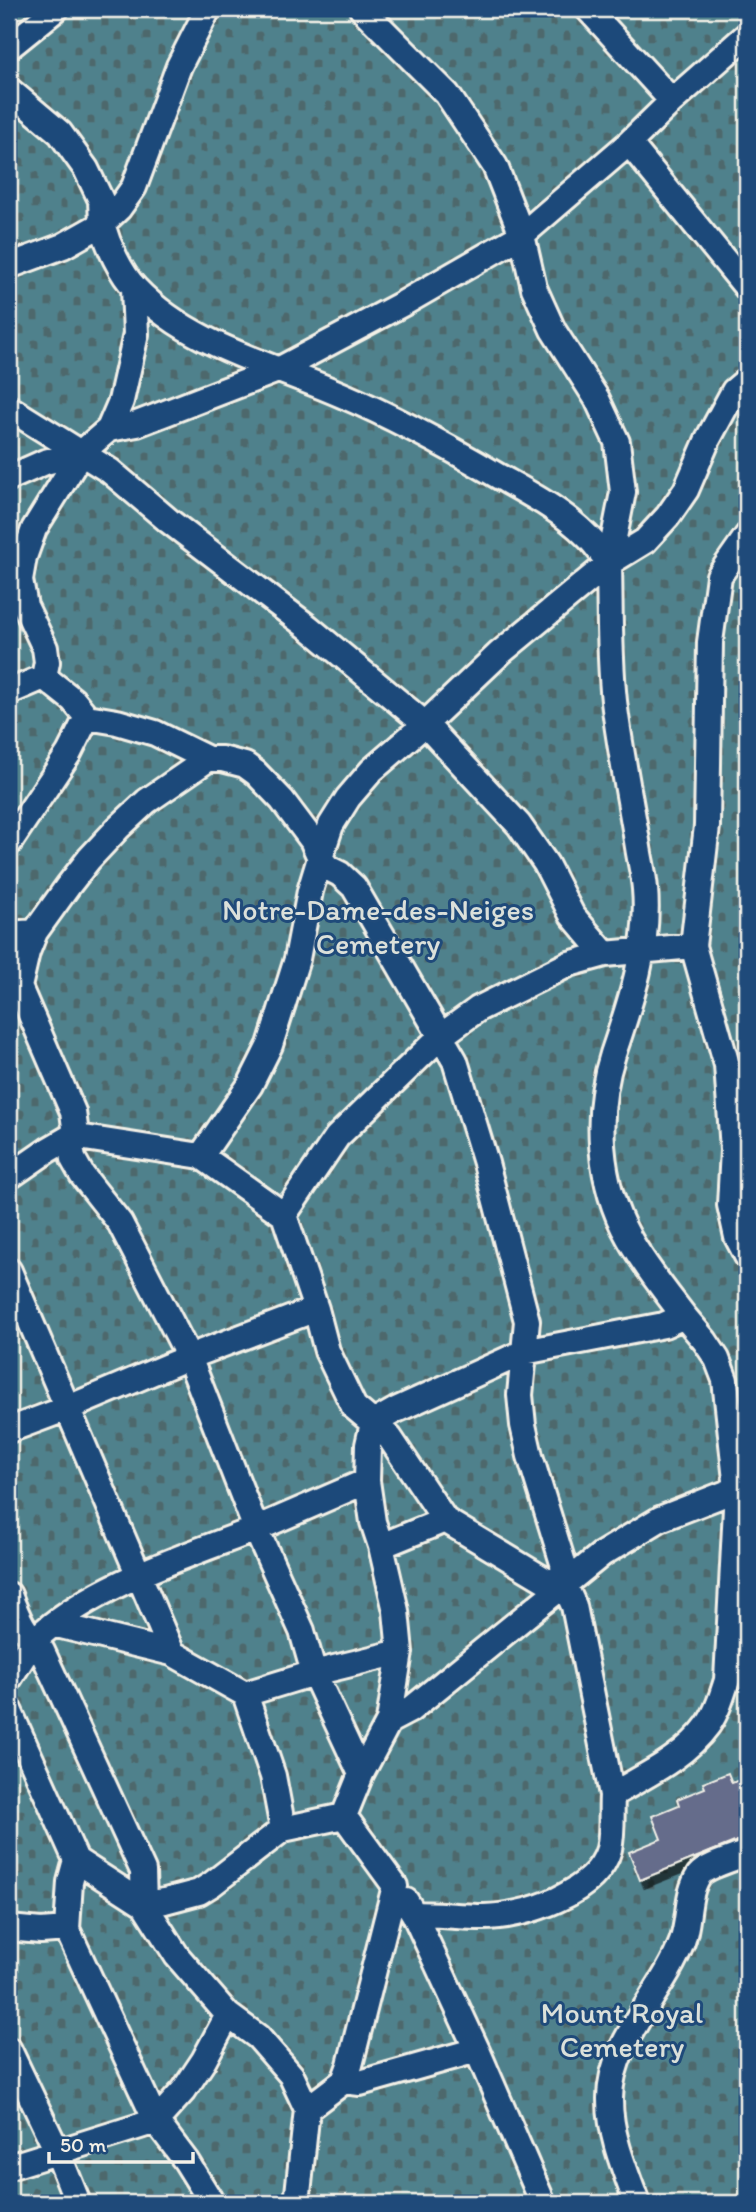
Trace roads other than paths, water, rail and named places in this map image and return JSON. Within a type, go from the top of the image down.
[{"type":"lane","points":[[9,47],[56,9]]},
{"type":"lane","points":[[9,266],[63,246],[102,223],[119,208],[134,187],[179,66],[208,9]]},
{"type":"lane","points":[[362,9],[447,94],[495,166],[522,235],[534,288],[553,330],[597,399],[617,442],[623,492],[609,563],[614,700],[645,889],[645,926],[635,983],[604,1088],[602,1122],[607,1186],[629,1240],[717,1359],[725,1380],[742,1492],[727,1680],[719,1703],[708,1725],[685,1751],[612,1795]]},
{"type":"lane","points":[[588,9],[672,101]]},
{"type":"lane","points":[[109,429],[137,424],[280,369],[404,303],[522,235],[629,143],[747,35]]},
{"type":"lane","points":[[9,90],[60,133],[86,169],[101,200],[102,223],[109,246],[134,288],[169,318],[203,339],[345,396],[425,435],[547,504],[586,535],[609,563]]},
{"type":"lane","points":[[629,143],[747,288]]},
{"type":"lane","points":[[44,677],[47,662],[45,648],[24,606],[20,580],[24,556],[34,529],[80,453],[109,429],[121,401],[136,334],[134,288]]},
{"type":"lane","points":[[201,1156],[250,1085],[270,1045],[297,959],[310,891],[320,858],[331,825],[348,798],[372,770],[500,653],[609,563],[645,541],[668,516],[686,490],[708,439],[734,391],[747,380]]},
{"type":"lane","points":[[9,408],[110,471],[169,521],[309,626],[425,724],[519,825],[545,864],[572,915],[605,954]]},
{"type":"lane","points":[[9,478],[45,462],[80,453]]},
{"type":"lane","points":[[747,536],[719,576],[710,642],[707,826],[692,946],[727,1065],[733,1150],[730,1205],[737,1237],[747,1256]]},
{"type":"lane","points":[[9,692],[44,677]]},
{"type":"lane","points":[[44,677],[74,700],[87,717],[155,733],[208,760]]},
{"type":"lane","points":[[9,843],[69,752],[87,717]]},
{"type":"lane","points":[[361,1773],[314,1673],[302,1631],[256,1529],[189,1357],[120,1223],[82,1175],[73,1159],[73,1112],[14,980],[35,932],[89,859],[148,801],[208,760],[222,759],[245,765],[256,773],[282,800],[328,868],[340,874],[354,887],[455,1061],[527,1321],[520,1395],[523,1424],[562,1563],[564,1584],[574,1606],[612,1795],[609,1849],[600,1868],[584,1884],[534,1910],[486,1917],[414,1914]]},
{"type":"lane","points":[[9,934],[35,932]]},
{"type":"lane","points":[[284,1215],[337,1137],[441,1036],[478,1009],[569,964],[605,954],[692,946]]},
{"type":"lane","points":[[9,1177],[72,1136],[201,1156],[284,1215],[316,1309],[327,1351],[355,1407],[390,1438],[445,1520],[545,1580],[564,1584]]},
{"type":"lane","points":[[9,1271],[172,1653]]},
{"type":"lane","points":[[9,1430],[316,1309]]},
{"type":"lane","points":[[344,1816],[361,1773],[389,1721],[400,1652],[396,1611],[373,1522],[367,1481],[368,1445],[373,1423],[524,1352],[664,1325],[684,1316]]},
{"type":"lane","points":[[9,1679],[33,1641],[68,1612],[139,1575],[367,1481]]},
{"type":"lane","points":[[389,1721],[410,1710],[602,1554],[660,1519],[742,1492]]},
{"type":"lane","points":[[381,1546],[445,1520]]},
{"type":"lane","points":[[9,1595],[21,1627],[42,1651],[143,1871],[144,1904]]},
{"type":"lane","points":[[53,1624],[172,1653],[245,1694],[273,1776],[284,1829]]},
{"type":"lane","points":[[245,1694],[314,1673],[400,1652]]},
{"type":"lane","points":[[9,1710],[76,1860],[144,1904],[177,1956],[228,2015],[258,2037],[291,2075],[307,2109],[297,2203]]},
{"type":"lane","points":[[144,1904],[199,1892],[284,1829],[344,1816]]},
{"type":"lane","points":[[344,1816],[414,1914],[543,2203]]},
{"type":"lane","points":[[637,2203],[612,2127],[610,2099],[614,2070],[622,2046],[655,1995],[683,1940],[694,1885],[701,1872],[747,1853]]},
{"type":"lane","points":[[76,1860],[70,1882],[67,1928],[156,2121],[186,2161],[212,2203]]},
{"type":"lane","points":[[307,2109],[344,2081],[395,1886]]},
{"type":"lane","points":[[9,1928],[41,1931],[67,1928]]},
{"type":"lane","points":[[9,2167],[156,2121],[184,2090],[228,2015]]},
{"type":"lane","points":[[9,2050],[57,2151],[78,2203]]},
{"type":"lane","points":[[344,2081],[360,2083],[477,2050]]},
{"type":"park label","name":"Notre-Dame-des-Neiges Cemetery","points":[[378,926]]},
{"type":"park label","name":"Mount Royal Cemetery","points":[[622,2029]]}]
